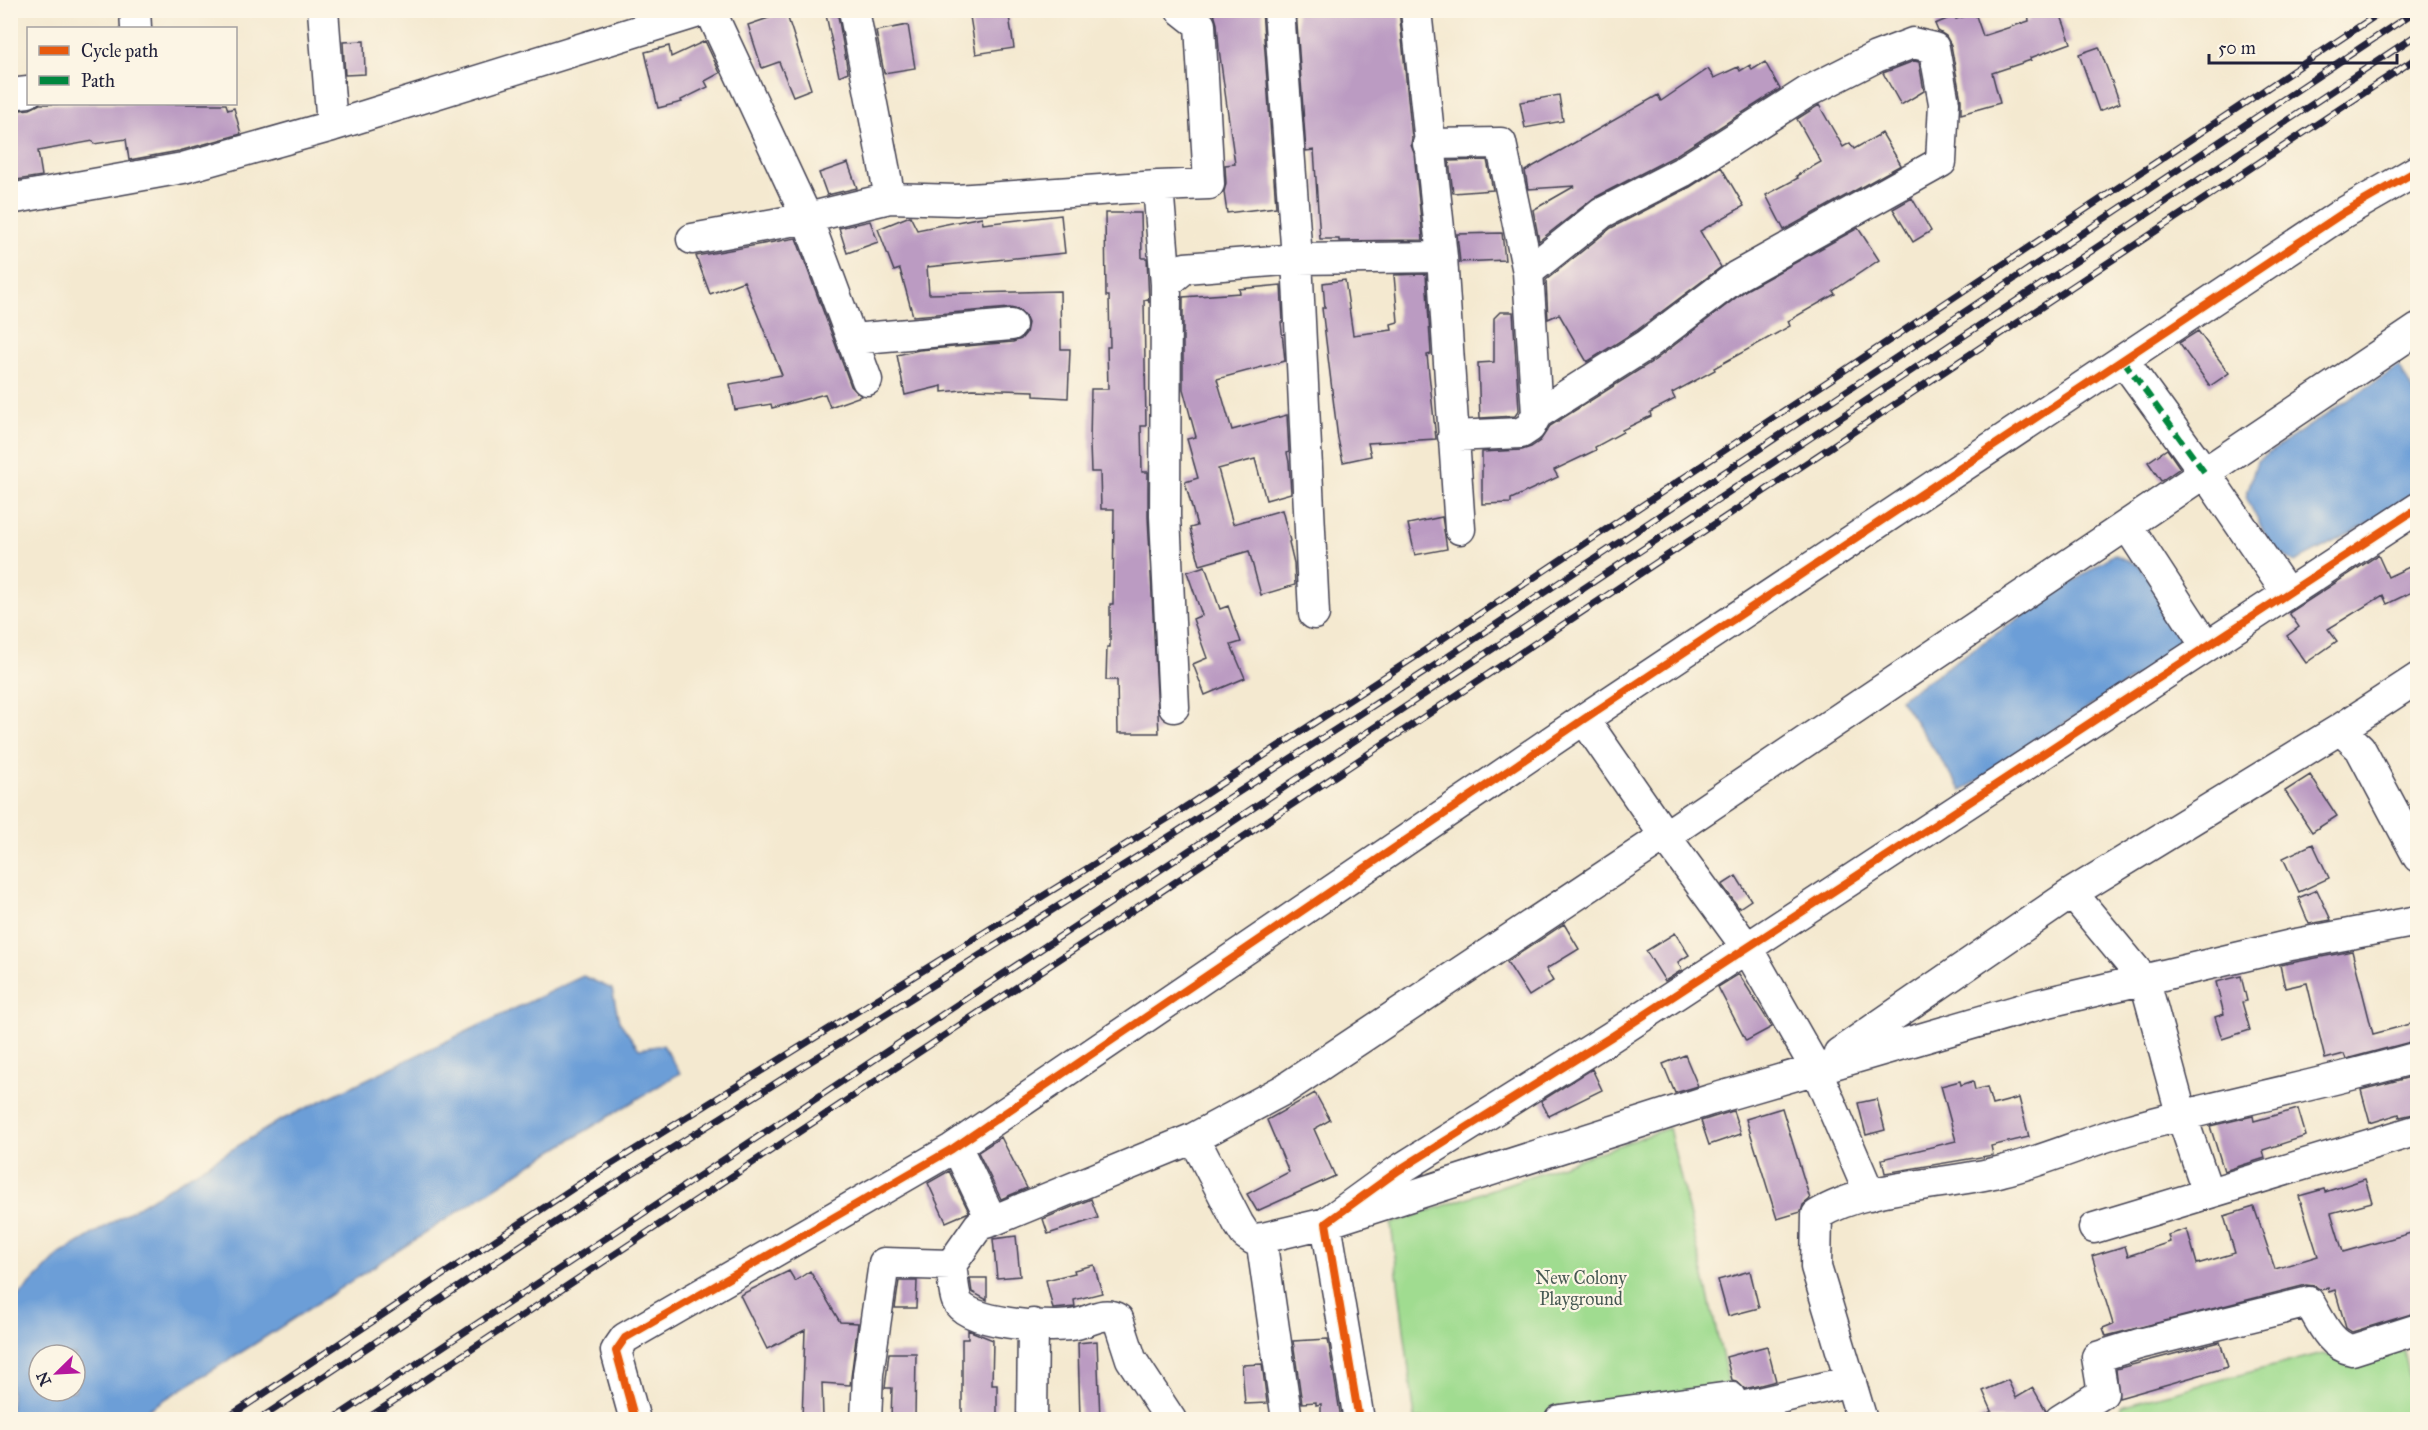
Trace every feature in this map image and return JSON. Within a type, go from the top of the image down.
[{"type":"street","points":[[135,10],[136,27]]},
{"type":"street","points":[[323,10],[332,126]]},
{"type":"street","points":[[854,10],[890,198]]},
{"type":"street","points":[[692,239],[807,218],[890,198],[956,200],[1209,184],[1200,25],[1181,10]]},
{"type":"street","points":[[1279,10],[1297,259],[1314,614]]},
{"type":"street","points":[[1416,10],[1428,144],[1442,257],[1460,529]]},
{"type":"street","points":[[10,199],[183,168],[332,126],[698,12],[807,218],[867,380]]},
{"type":"street","points":[[1453,436],[1521,433],[1530,427],[1537,414],[1646,345],[1737,276],[1941,162],[1944,103],[1934,48],[1913,43],[1876,57],[1807,92],[1682,172],[1602,213],[1528,272]]},
{"type":"street","points":[[10,94],[27,92]]},
{"type":"street","points":[[1428,144],[1501,143],[1528,272],[1537,414]]},
{"type":"street","points":[[635,1419],[616,1351],[625,1338],[952,1149],[1584,719],[2343,213],[2418,170]]},
{"type":"street","points":[[1158,186],[1166,284],[1165,516],[1174,707]]},
{"type":"street","points":[[1166,284],[1185,268],[1297,259],[1442,257]]},
{"type":"street","points":[[852,339],[1011,325]]},
{"type":"street","points":[[1171,1419],[1131,1359],[1118,1319],[1105,1315],[1071,1326],[1009,1323],[977,1316],[965,1310],[957,1301],[951,1264],[979,1225],[1194,1138],[1283,1090],[2418,329]]},
{"type":"street","points":[[2123,360],[2205,473],[2287,593]]},
{"type":"street","points":[[1326,1223],[1399,1170],[1611,1037],[2418,508]]},
{"type":"street","points":[[2127,525],[2206,646]]},
{"type":"street","points":[[1816,1069],[2072,893],[2340,729],[2418,678]]},
{"type":"street","points":[[1584,719],[1665,836],[1747,948],[1816,1069],[1870,1195]]},
{"type":"street","points":[[2340,729],[2360,748],[2418,856]]},
{"type":"street","points":[[2072,893],[2145,981],[2182,1117],[2208,1193]]},
{"type":"street","points":[[1194,1138],[1245,1234],[1254,1240],[1326,1223],[1710,1100],[2040,1004],[2291,945],[2418,921]]},
{"type":"street","points":[[1862,1419],[1816,1267],[1818,1215],[1836,1203],[2002,1171],[2127,1130],[2344,1078],[2418,1057]]},
{"type":"street","points":[[2094,1228],[2418,1130]]},
{"type":"street","points":[[952,1149],[960,1154],[992,1221]]},
{"type":"street","points":[[1326,1223],[1359,1419]]},
{"type":"street","points":[[1260,1238],[1287,1419]]},
{"type":"street","points":[[866,1419],[868,1374],[884,1263],[951,1264]]},
{"type":"street","points":[[2060,1419],[2103,1393],[2097,1357],[2161,1338],[2309,1302],[2335,1343],[2342,1348],[2352,1350],[2418,1329]]},
{"type":"street","points":[[1032,1419],[1034,1324]]},
{"type":"street","points":[[1560,1419],[1730,1397],[1733,1409],[1851,1381]]},
{"type":"green space","name":"New Colony Playground","points":[[1669,1128],[1727,1376],[1729,1394],[1504,1419],[1415,1419],[1391,1224]]},
{"type":"green space","points":[[2403,1350],[2417,1419],[2124,1420],[2120,1406],[2323,1353],[2349,1360]]},
{"type":"water","points":[[2399,366],[2417,398],[2417,491],[2362,527],[2295,562],[2273,550],[2246,497],[2257,461]]},
{"type":"water","points":[[2114,554],[2140,566],[2186,631],[2185,644],[1962,791],[1900,699]]},
{"type":"water","points":[[583,976],[612,989],[619,1021],[639,1049],[663,1045],[680,1073],[533,1163],[253,1345],[133,1419],[11,1419],[11,1304],[60,1254],[279,1121]]},
{"type":"building","points":[[825,10],[837,10],[848,72],[839,76]]},
{"type":"building","points":[[969,10],[1008,10],[1014,48],[976,54]]},
{"type":"building","points":[[1213,10],[1262,10],[1276,207],[1227,213],[1224,192],[1225,165],[1235,164],[1217,24]]},
{"type":"building","points":[[1296,10],[1399,10],[1411,145],[1414,153],[1423,240],[1339,241],[1339,239],[1320,239],[1314,150],[1306,151]]},
{"type":"building","points":[[2028,10],[2059,10],[2071,43],[1992,73],[2000,103],[1961,114],[1961,100],[1951,45],[1946,36],[1938,31],[1935,24],[1954,16],[1956,19],[1975,13],[1983,36],[2029,21]]},
{"type":"building","points":[[786,12],[811,89],[793,96],[779,62],[762,68],[748,25]]},
{"type":"building","points":[[908,25],[915,68],[884,73],[876,31]]},
{"type":"building","points":[[364,41],[365,74],[345,75],[343,42]]},
{"type":"building","points":[[705,41],[720,73],[705,81],[708,87],[681,100],[682,102],[658,108],[645,52],[669,46],[671,57]]},
{"type":"building","points":[[2099,47],[2120,103],[2099,111],[2079,54]]},
{"type":"building","points":[[1914,61],[1919,62],[1924,91],[1901,105],[1883,73]]},
{"type":"building","points":[[1765,62],[1780,89],[1673,157],[1594,198],[1539,241],[1533,210],[1575,186],[1528,189],[1525,171],[1658,95],[1661,101],[1708,69],[1714,78],[1738,67],[1740,71],[1750,65],[1752,70]]},
{"type":"building","points":[[1559,95],[1563,121],[1525,128],[1520,102]]},
{"type":"building","points":[[38,105],[226,105],[228,110],[234,108],[241,134],[179,151],[129,160],[126,139],[94,144],[93,141],[38,151],[42,176],[10,181],[10,111],[30,109]]},
{"type":"building","points":[[1819,105],[1843,147],[1850,143],[1854,149],[1882,133],[1901,165],[1784,230],[1766,195],[1798,178],[1796,176],[1821,162],[1797,119]]},
{"type":"building","points":[[1487,160],[1493,190],[1453,193],[1449,161]]},
{"type":"building","points":[[848,163],[857,188],[827,195],[819,173]]},
{"type":"building","points":[[1721,167],[1744,206],[1700,231],[1721,267],[1636,331],[1587,362],[1559,314],[1548,319],[1546,280],[1611,228],[1690,187]]},
{"type":"building","points":[[1912,198],[1931,231],[1913,242],[1893,209]]},
{"type":"building","points":[[1105,213],[1141,213],[1142,258],[1147,258],[1149,303],[1148,299],[1144,300],[1146,426],[1141,426],[1142,472],[1148,472],[1148,517],[1159,733],[1118,733],[1117,680],[1106,680],[1107,647],[1110,647],[1110,604],[1113,604],[1114,509],[1101,509],[1100,472],[1091,472],[1090,444],[1091,389],[1108,389],[1107,347],[1110,347],[1109,296],[1106,296]]},
{"type":"building","points":[[1061,215],[1065,253],[927,267],[929,294],[1060,291],[1061,349],[1070,349],[1068,398],[1034,396],[1034,391],[973,389],[942,392],[942,386],[905,395],[897,355],[919,350],[1013,342],[1021,339],[1026,333],[1028,323],[1019,310],[1010,308],[913,316],[900,269],[894,271],[878,229],[910,216],[917,230],[982,217],[983,224]]},
{"type":"building","points":[[870,221],[878,242],[847,253],[839,228]]},
{"type":"building","points":[[1858,228],[1879,260],[1833,291],[1835,294],[1788,321],[1790,326],[1672,393],[1675,399],[1650,412],[1651,416],[1622,430],[1623,432],[1595,447],[1596,450],[1554,470],[1558,477],[1511,499],[1511,503],[1482,504],[1482,452],[1522,450],[1531,447],[1540,441],[1550,426],[1655,360],[1746,290]]},
{"type":"building","points":[[1502,233],[1505,260],[1460,262],[1457,234]]},
{"type":"building","points":[[796,238],[851,386],[861,396],[830,407],[825,394],[772,408],[771,404],[735,410],[730,384],[782,375],[744,281],[710,294],[696,256]]},
{"type":"building","points":[[1426,274],[1431,354],[1427,355],[1436,439],[1368,443],[1371,456],[1343,462],[1338,439],[1322,308],[1325,308],[1323,283],[1345,280],[1353,335],[1392,330],[1391,324],[1398,322],[1394,275]]},
{"type":"building","points":[[1281,285],[1283,322],[1281,322],[1285,361],[1217,379],[1232,430],[1287,415],[1289,452],[1287,453],[1291,493],[1266,500],[1255,459],[1218,469],[1233,524],[1282,510],[1294,563],[1295,585],[1261,595],[1249,551],[1200,565],[1190,528],[1197,526],[1185,482],[1198,478],[1187,439],[1196,437],[1183,389],[1183,297],[1240,293],[1239,289]]},
{"type":"building","points":[[1500,312],[1513,312],[1519,410],[1515,416],[1480,418],[1478,363],[1494,362],[1494,318]]},
{"type":"building","points":[[2198,331],[2229,373],[2210,386],[2179,343]]},
{"type":"building","points":[[2167,449],[2180,468],[2161,481],[2148,462]]},
{"type":"building","points":[[1442,517],[1447,549],[1415,555],[1408,524]]},
{"type":"building","points":[[2378,555],[2388,577],[2418,563],[2418,589],[2387,604],[2383,595],[2328,629],[2337,641],[2306,663],[2287,636],[2299,627],[2289,613]]},
{"type":"building","points":[[1205,566],[1220,609],[1228,606],[1241,642],[1231,645],[1245,678],[1205,695],[1193,664],[1207,658],[1193,619],[1202,615],[1187,572]]},
{"type":"building","points":[[2310,775],[2337,816],[2312,832],[2285,791]]},
{"type":"building","points":[[2313,844],[2329,878],[2299,892],[2283,858]]},
{"type":"building","points":[[1736,876],[1751,900],[1739,908],[1722,885]]},
{"type":"building","points":[[2317,890],[2331,920],[2309,924],[2298,898]]},
{"type":"building","points":[[1564,924],[1579,949],[1546,969],[1553,981],[1529,996],[1507,962]]},
{"type":"building","points":[[1675,933],[1689,955],[1678,962],[1682,970],[1665,981],[1646,951]]},
{"type":"building","points":[[2352,951],[2373,1034],[2418,1022],[2418,1040],[2346,1059],[2344,1054],[2325,1059],[2307,983],[2285,988],[2280,965]]},
{"type":"building","points":[[1739,974],[1772,1027],[1746,1041],[1718,987]]},
{"type":"building","points":[[2241,976],[2247,1001],[2242,1002],[2250,1030],[2222,1039],[2215,1017],[2224,1014],[2216,982]]},
{"type":"building","points":[[1685,1055],[1698,1086],[1675,1093],[1663,1064]]},
{"type":"building","points":[[1592,1069],[1602,1090],[1549,1116],[1541,1101]]},
{"type":"building","points":[[2418,1075],[2418,1113],[2400,1117],[2399,1114],[2370,1123],[2361,1090]]},
{"type":"building","points":[[1960,1081],[1961,1085],[1973,1081],[1975,1090],[1987,1087],[1992,1105],[2019,1098],[2029,1137],[1991,1146],[1993,1155],[1885,1173],[1882,1159],[1956,1141],[1941,1086]]},
{"type":"building","points":[[1315,1093],[1330,1120],[1314,1129],[1335,1176],[1257,1211],[1247,1194],[1289,1172],[1267,1120]]},
{"type":"building","points":[[1877,1099],[1885,1130],[1866,1135],[1858,1103]]},
{"type":"building","points":[[1782,1108],[1810,1199],[1803,1205],[1801,1212],[1777,1219],[1746,1119]]},
{"type":"building","points":[[2298,1109],[2306,1136],[2263,1150],[2265,1158],[2224,1171],[2210,1126],[2253,1116],[2254,1121]]},
{"type":"building","points":[[1733,1111],[1741,1134],[1709,1145],[1701,1121]]},
{"type":"building","points":[[1001,1137],[1027,1188],[1001,1199],[978,1152]]},
{"type":"building","points":[[949,1171],[969,1212],[946,1222],[928,1183]]},
{"type":"building","points":[[2365,1179],[2372,1202],[2331,1213],[2343,1252],[2418,1231],[2418,1312],[2352,1332],[2346,1328],[2335,1290],[2329,1292],[2328,1288],[2321,1290],[2315,1286],[2306,1285],[2106,1336],[2103,1328],[2113,1324],[2092,1256],[2125,1246],[2128,1256],[2170,1242],[2168,1235],[2187,1229],[2197,1264],[2235,1253],[2224,1216],[2254,1207],[2275,1269],[2318,1256],[2299,1196],[2324,1189],[2325,1192]]},
{"type":"building","points":[[1091,1199],[1098,1218],[1048,1234],[1043,1219]]},
{"type":"building","points":[[1016,1236],[1020,1276],[997,1278],[993,1239]]},
{"type":"building","points":[[1094,1265],[1102,1293],[1074,1300],[1075,1307],[1053,1309],[1046,1280],[1075,1273],[1074,1270]]},
{"type":"building","points":[[789,1271],[795,1281],[810,1271],[840,1322],[858,1323],[850,1385],[822,1383],[823,1419],[802,1419],[805,1330],[767,1349],[740,1295]]},
{"type":"building","points":[[1750,1271],[1759,1308],[1728,1316],[1718,1280]]},
{"type":"building","points":[[970,1278],[987,1278],[987,1300],[972,1292]]},
{"type":"building","points":[[899,1281],[917,1281],[916,1308],[895,1308]]},
{"type":"building","points":[[968,1330],[993,1340],[992,1385],[997,1385],[997,1419],[962,1419],[962,1339],[968,1339]]},
{"type":"building","points":[[1328,1339],[1341,1419],[1321,1419],[1321,1404],[1302,1403],[1293,1341]]},
{"type":"building","points":[[1097,1341],[1100,1419],[1080,1419],[1078,1343]]},
{"type":"building","points":[[2220,1342],[2228,1367],[2119,1398],[2116,1369]]},
{"type":"building","points":[[1767,1346],[1776,1381],[1745,1389],[1732,1380],[1726,1357]]},
{"type":"building","points":[[889,1353],[916,1353],[915,1419],[891,1419],[892,1388],[885,1388]]},
{"type":"building","points":[[1262,1364],[1267,1403],[1245,1404],[1242,1365]]},
{"type":"building","points":[[2008,1380],[2016,1398],[2033,1388],[2046,1411],[2043,1419],[1976,1419],[1992,1411],[1983,1391]]},
{"type":"railway","points":[[224,1420],[581,1183],[1170,817],[1418,655],[2384,10]]},
{"type":"railway","points":[[258,1420],[594,1197],[1175,833],[1425,672],[2417,10]]},
{"type":"railway","points":[[332,1420],[2418,34]]},
{"type":"railway","points":[[365,1420],[2418,57]]},
{"type":"marked path","points":[[2123,360],[2205,473]]},
{"type":"cycle path","points":[[635,1420],[616,1351],[625,1338],[952,1149],[1584,719],[2343,213],[2418,170]]},
{"type":"cycle path","points":[[1359,1420],[1326,1223],[1399,1170],[1611,1037],[2418,508]]}]
